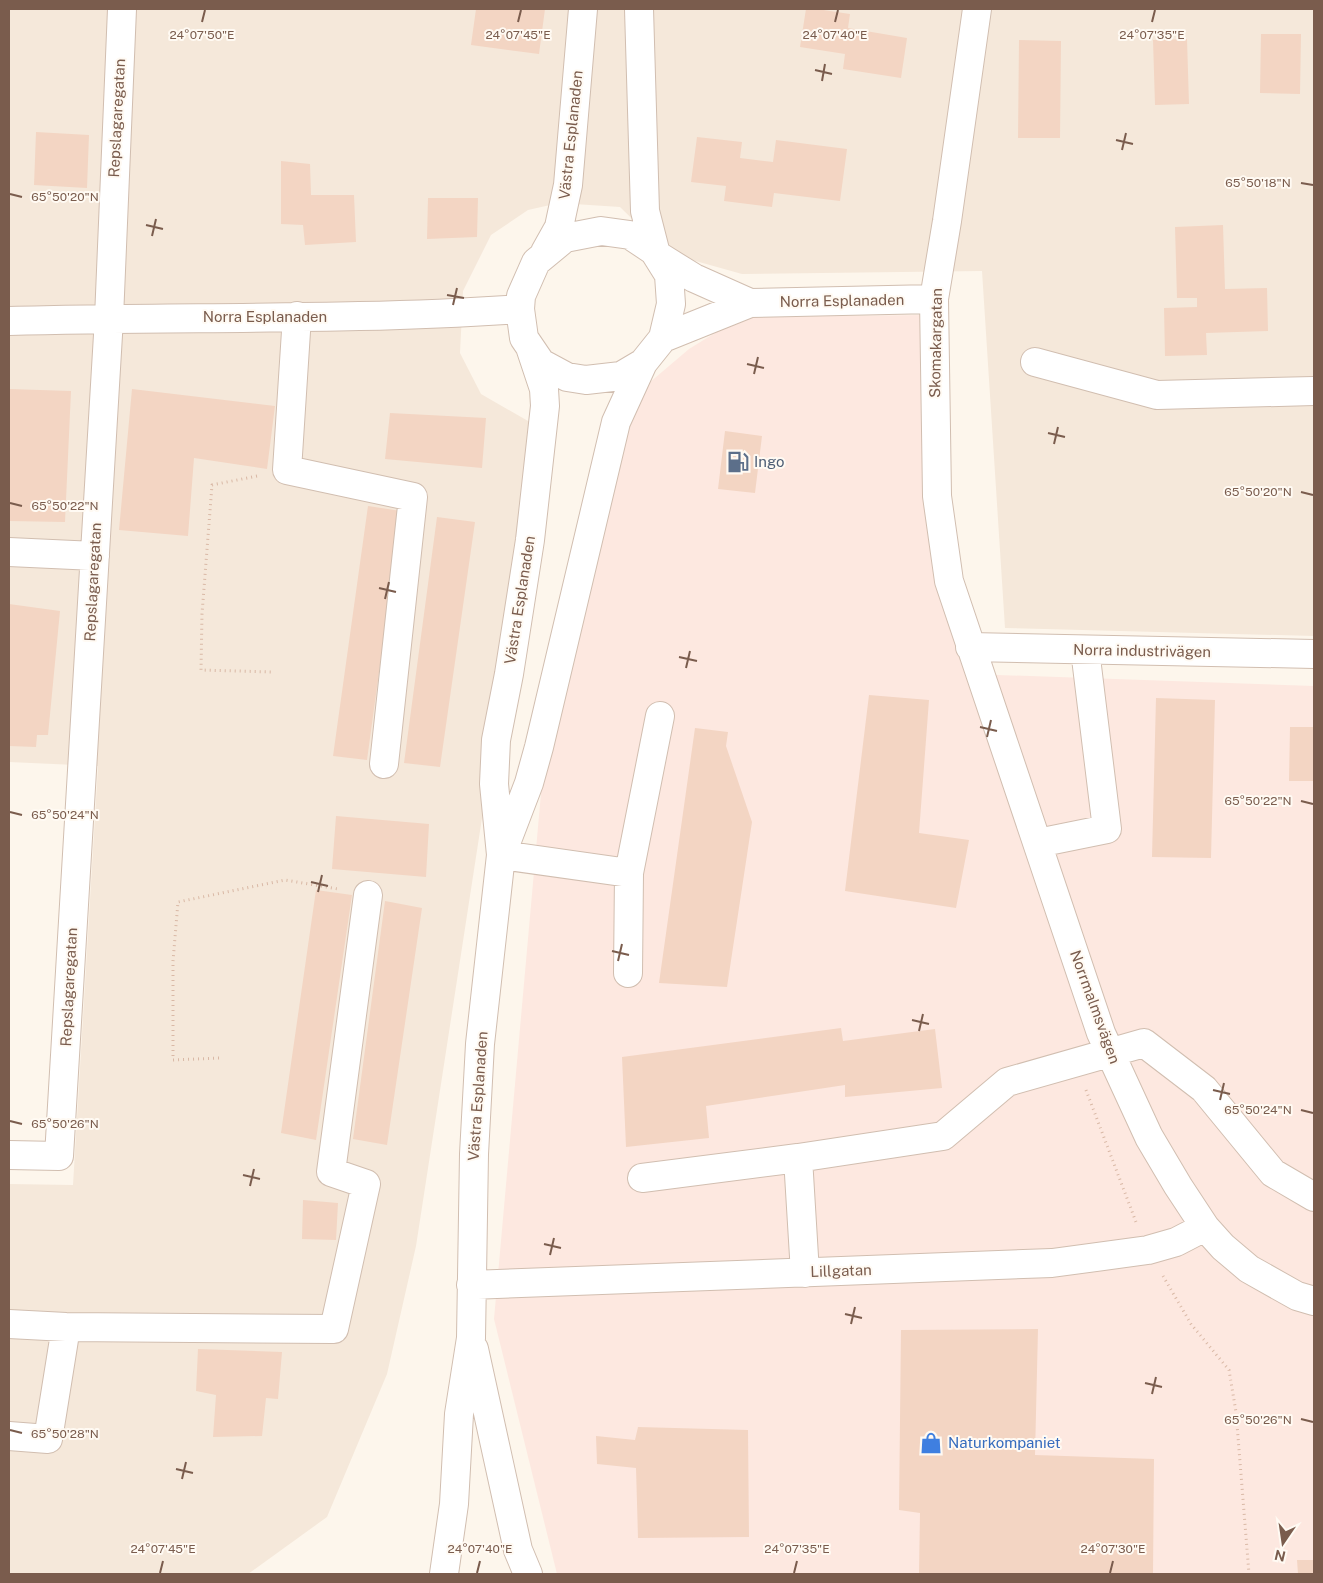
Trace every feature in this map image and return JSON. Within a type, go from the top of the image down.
[{"type":"street","name":"Repslagaregatan","points":[[9,1155],[59,1156],[108,318],[122,9]]},
{"type":"street","name":"Västra Esplanaden","points":[[542,257],[559,227],[568,185],[584,9]]},
{"type":"street","points":[[639,9],[645,211],[656,254]]},
{"type":"street","name":"Skomakargatan","points":[[970,647],[949,581],[936,496],[934,299],[977,9]]},
{"type":"street","points":[[601,231],[630,235],[656,254],[669,275],[671,304],[663,338],[642,363],[621,376],[586,380],[566,377],[541,363],[524,338],[520,309],[521,296],[536,262],[565,238],[601,231]]},
{"type":"street","name":"Norra Esplanaden","points":[[656,254],[694,278],[750,303]]},
{"type":"street","name":"Norra Esplanaden","points":[[663,338],[750,303],[934,299]]},
{"type":"street","name":"Norra Esplanaden","points":[[9,321],[108,318],[424,315],[520,309]]},
{"type":"street","points":[[297,316],[287,470],[413,497],[384,764]]},
{"type":"street","name":"Västra Esplanaden","points":[[528,1574],[518,1550],[472,1338],[471,1285],[474,1154],[480,1044],[501,855],[494,784],[496,740],[509,674],[530,540],[545,406],[544,389],[530,347]]},
{"type":"street","points":[[1035,362],[1157,395],[1314,391]]},
{"type":"street","name":"Västra Esplanaden","points":[[501,855],[529,783],[540,747],[616,422],[642,363]]},
{"type":"street","points":[[9,552],[94,556]]},
{"type":"street","name":"Norra industrivägen","points":[[970,647],[1314,654]]},
{"type":"street","name":"Norrmalmsvägen","points":[[970,647],[977,662],[1101,1034],[1149,1137],[1205,1227],[1223,1247],[1249,1269],[1296,1296],[1314,1301]]},
{"type":"street","points":[[1038,843],[1107,829],[1085,650]]},
{"type":"street","points":[[628,972],[629,873],[660,716]]},
{"type":"street","points":[[501,855],[629,873]]},
{"type":"street","points":[[9,1324],[334,1329],[366,1184],[331,1172],[368,895]]},
{"type":"street","points":[[642,1178],[798,1158],[943,1136],[1007,1082],[1144,1043],[1204,1089],[1273,1173],[1314,1196]]},
{"type":"street","points":[[798,1158],[805,1273]]},
{"type":"street","name":"Lillgatan","points":[[471,1285],[1052,1263],[1148,1250],[1176,1242],[1205,1227]]},
{"type":"street","points":[[9,1436],[48,1439],[66,1326]]},
{"type":"street","name":"Västra Esplanaden","points":[[444,1574],[454,1504],[459,1407],[472,1338]]},
{"type":"path","points":[[272,672],[201,670],[204,594],[212,485],[287,470]]},
{"type":"path","points":[[219,1058],[172,1060],[173,961],[178,902],[285,880],[368,895]]},
{"type":"shaded area","points":[[9,9],[1314,9],[1314,636],[1005,628],[982,271],[742,274],[667,253],[620,207],[559,203],[528,210],[491,235],[463,291],[460,353],[481,394],[542,429],[416,1246],[387,1374],[327,1517],[248,1574],[9,1574],[9,1184],[73,1185],[98,766],[9,762]]},
{"type":"shaded area","points":[[925,315],[970,674],[1314,686],[1314,1574],[557,1574],[494,1319],[549,704],[629,400],[689,349],[741,317]]},
{"type":"building","points":[[476,9],[545,9],[539,54],[471,45]]},
{"type":"building","points":[[806,9],[850,14],[848,28],[907,38],[901,78],[843,69],[845,54],[800,47]]},
{"type":"building","points":[[1261,34],[1301,34],[1300,94],[1260,93]]},
{"type":"building","points":[[1187,39],[1189,104],[1155,105],[1153,40]]},
{"type":"building","points":[[1019,40],[1061,41],[1060,138],[1018,138]]},
{"type":"building","points":[[36,132],[89,135],[87,188],[34,185]]},
{"type":"building","points":[[697,137],[742,142],[740,158],[773,162],[776,140],[847,149],[840,201],[774,193],[772,207],[724,201],[726,186],[691,182]]},
{"type":"building","points":[[281,161],[310,164],[311,195],[354,195],[356,242],[305,245],[303,225],[281,224]]},
{"type":"building","points":[[428,198],[478,198],[477,237],[427,239]]},
{"type":"building","points":[[1223,225],[1225,289],[1267,288],[1268,331],[1206,333],[1207,355],[1165,356],[1164,308],[1197,307],[1197,298],[1177,298],[1175,227]]},
{"type":"building","points":[[9,389],[71,391],[65,522],[9,521]]},
{"type":"building","points":[[132,389],[275,406],[267,469],[194,458],[188,536],[119,530]]},
{"type":"building","points":[[390,413],[486,418],[482,468],[385,459]]},
{"type":"building","points":[[725,431],[762,436],[755,493],[718,489]]},
{"type":"building","points":[[368,506],[401,511],[367,760],[333,756]]},
{"type":"building","points":[[437,517],[475,522],[440,767],[404,763]]},
{"type":"building","points":[[9,604],[60,611],[48,735],[37,735],[36,747],[9,746]]},
{"type":"building","points":[[869,695],[929,700],[919,833],[969,840],[956,908],[845,891]]},
{"type":"building","points":[[1156,698],[1215,700],[1211,858],[1152,857]]},
{"type":"building","points":[[1290,727],[1314,727],[1314,781],[1289,781]]},
{"type":"building","points":[[695,728],[728,732],[726,746],[752,822],[727,987],[659,983]]},
{"type":"building","points":[[336,816],[429,824],[426,877],[332,869]]},
{"type":"building","points":[[316,890],[352,895],[316,1140],[281,1133]]},
{"type":"building","points":[[385,901],[422,908],[387,1145],[353,1139]]},
{"type":"building","points":[[841,1028],[843,1041],[935,1029],[942,1088],[845,1097],[845,1085],[706,1106],[709,1138],[626,1147],[622,1057]]},
{"type":"building","points":[[303,1200],[338,1203],[336,1240],[302,1239]]},
{"type":"building","points":[[1038,1329],[1035,1455],[1154,1459],[1153,1574],[919,1574],[920,1513],[899,1510],[901,1330]]},
{"type":"building","points":[[198,1349],[282,1352],[278,1399],[266,1398],[262,1436],[213,1437],[216,1395],[196,1391]]},
{"type":"building","points":[[638,1427],[748,1430],[749,1537],[638,1538],[636,1468],[597,1464],[596,1436],[635,1440]]},
{"type":"building","points":[[1297,1560],[1314,1560],[1314,1574],[1298,1574]]},
{"type":"place","name":"Ingo","points":[[738,462]]},
{"type":"place","name":"Naturkompaniet","points":[[931,1443]]}]
